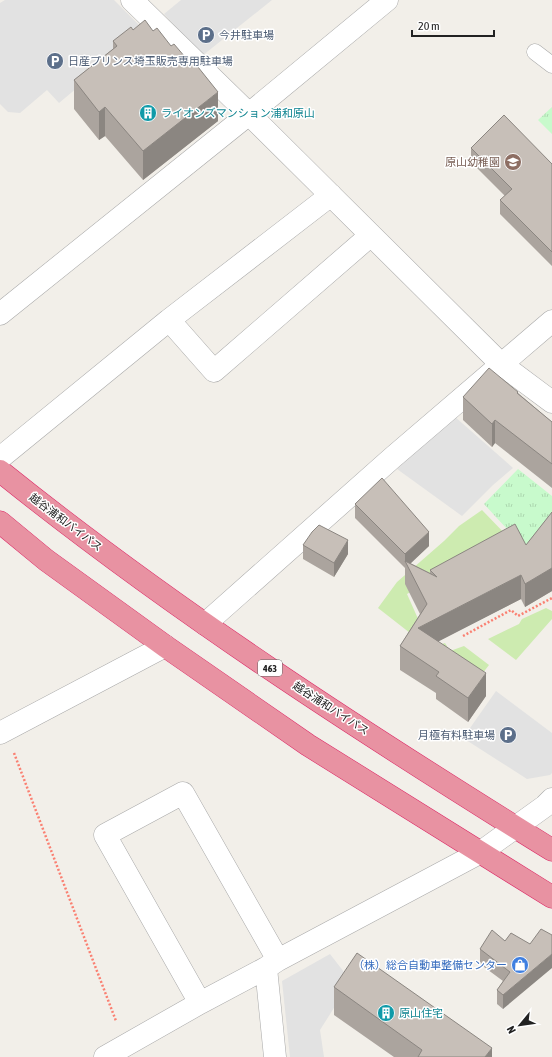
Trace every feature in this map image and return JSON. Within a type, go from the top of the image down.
[{"type":"highway","name":"越谷浦和バイパス","points":[[0,471],[50,512],[205,624],[324,704],[552,850]]},
{"type":"highway","points":[[0,522],[46,560],[165,646],[308,745],[552,897]]},
{"type":"street","points":[[132,0],[501,364],[552,402]]},
{"type":"street","points":[[0,314],[249,114],[387,0]]},
{"type":"street","points":[[0,458],[169,320],[331,195]]},
{"type":"street","points":[[169,320],[214,371],[371,235]]},
{"type":"street","points":[[205,624],[392,458],[552,321]]},
{"type":"street","points":[[3,731],[165,646]]},
{"type":"street","points":[[200,1003],[105,835],[183,793],[272,964],[275,1057]]},
{"type":"street","points":[[105,1057],[200,1003],[481,852],[545,806],[552,799]]},
{"type":"lane","points":[[535,52],[552,65]]},
{"type":"path","points":[[463,636],[511,610],[518,616],[552,598]]},
{"type":"path","points":[[3,731],[126,1046]]},
{"type":"green space","points":[[552,107],[552,134],[538,120]]},
{"type":"green space","points":[[518,469],[552,496],[552,523],[528,552],[484,504]]},
{"type":"green space","points":[[482,510],[512,541],[451,569],[407,594],[419,621],[410,633],[378,608],[397,582],[459,526]]},
{"type":"green space","points":[[546,608],[552,611],[552,619],[516,660],[488,639],[519,624],[522,619]]},
{"type":"green space","points":[[421,640],[436,646],[445,643],[450,651],[464,646],[489,665],[479,678]]},
{"type":"shaded area","name":"日産プリンス埼玉販売専用駐車場","points":[[5,0],[114,0],[145,31],[59,103],[47,90],[20,113],[8,112],[0,104],[0,3]]},
{"type":"shaded area","name":"今井駐車場","points":[[181,0],[272,0],[202,56],[164,14]]},
{"type":"shaded area","points":[[454,416],[513,468],[493,485],[462,516],[397,469]]},
{"type":"shaded area","name":"月極有料駐車場","points":[[496,691],[552,733],[552,773],[550,775],[527,779],[463,738]]},
{"type":"shaded area","points":[[330,954],[351,981],[320,1030],[324,1057],[290,1057],[282,981]]},
{"type":"building","name":"ライオンズマンション浦和原山","points":[[145,20],[153,31],[157,28],[171,46],[174,44],[191,64],[194,62],[218,92],[143,151],[105,107],[99,112],[74,80],[117,46],[113,41],[131,27],[133,30]]},
{"type":"building","points":[[504,115],[552,164],[552,252],[500,200],[512,189],[471,148]]},
{"type":"building","points":[[489,368],[552,422],[552,464],[495,420],[492,424],[463,397]]},
{"type":"building","points":[[382,478],[429,532],[405,554],[355,504]]},
{"type":"building","points":[[552,512],[552,568],[525,584],[521,575],[418,628],[486,673],[468,698],[436,676],[439,672],[400,646],[427,604],[405,561],[437,577],[430,570],[515,524],[526,545]]},
{"type":"building","points":[[319,525],[348,540],[334,563],[303,545]]},
{"type":"building","points":[[541,929],[552,935],[552,954],[503,995],[497,990],[510,972],[480,949],[492,930],[505,941],[511,933],[530,944]]},
{"type":"building","points":[[357,953],[492,1048],[485,1057],[418,1057],[422,1050],[334,987]]},
{"type":"place","name":"今井駐車場","points":[[206,35]]},
{"type":"place","name":"日産プリンス埼玉販売専用駐車場","points":[[55,61]]},
{"type":"place","name":"ライオンズマンション浦和原山","points":[[148,113]]},
{"type":"place","name":"原山幼稚園","points":[[513,162]]},
{"type":"place","name":"月極有料駐車場","points":[[508,735]]},
{"type":"place","name":"（株）総合自動車整備センター","points":[[520,965]]},
{"type":"place","name":"原山住宅","points":[[386,1013]]}]
